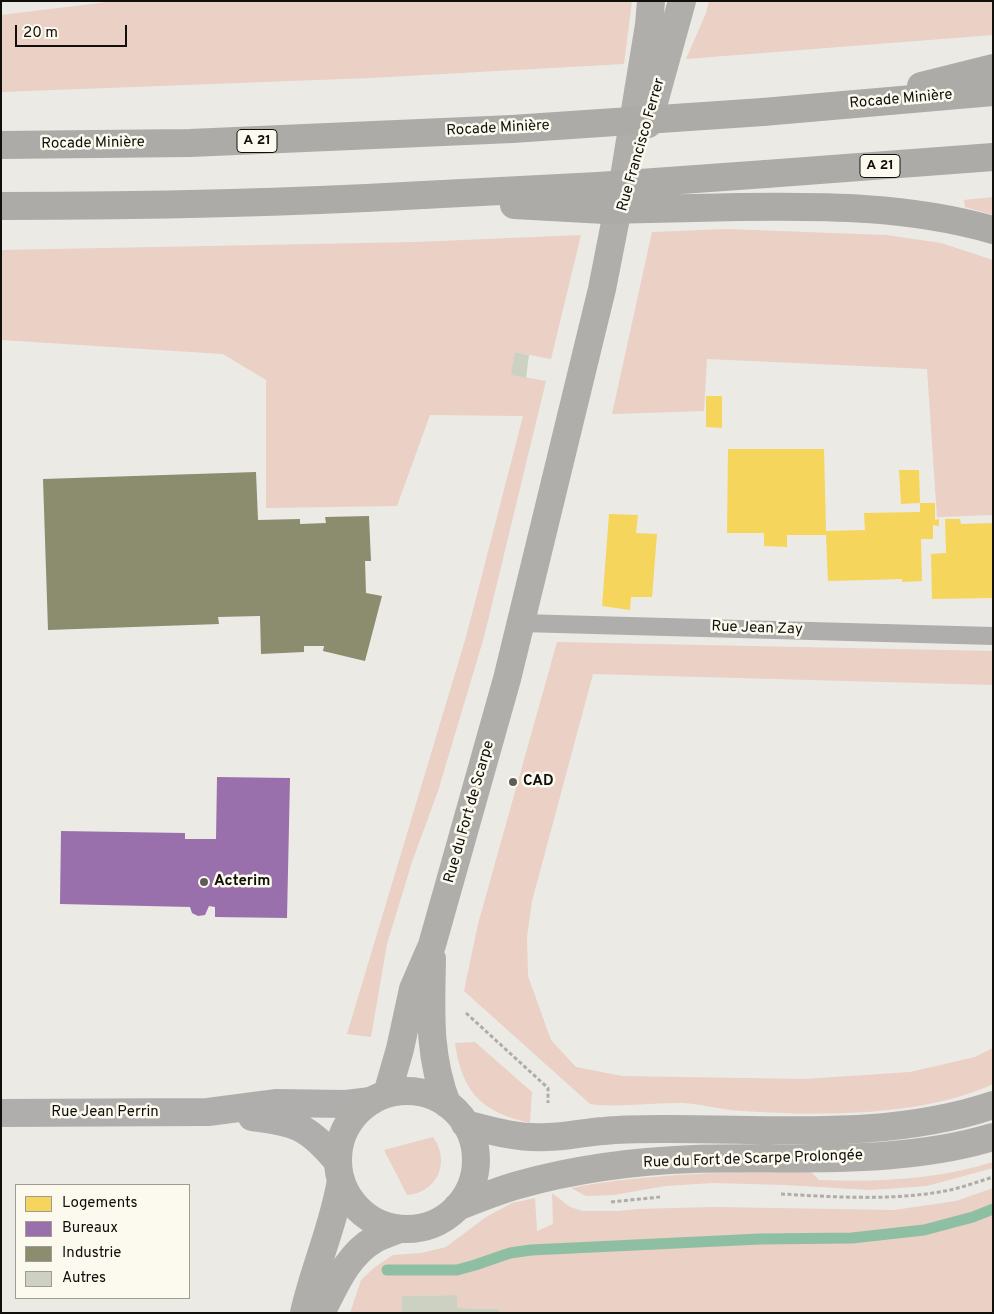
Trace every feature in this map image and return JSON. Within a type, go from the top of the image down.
[{"type":"highway","points":[[852,105],[993,68]]},
{"type":"highway","name":"Rocade Minière","points":[[1,145],[199,143],[512,129],[763,112],[993,92]]},
{"type":"highway","name":"A 21","points":[[1,206],[268,202],[423,195],[598,186],[993,157]]},
{"type":"highway","points":[[423,195],[528,207],[578,209],[826,206],[888,210],[936,216],[993,230]]},
{"type":"main road","points":[[602,289],[624,177],[649,25],[651,1]]},
{"type":"main road","name":"Rue Francisco Ferrer","points":[[602,289],[682,1]]},
{"type":"main road","name":"Rue du Fort de Scarpe","points":[[379,1098],[400,1049],[410,1001],[418,975],[432,945],[507,679],[602,289]]},
{"type":"main road","name":"Rue du Fort de Scarpe","points":[[432,945],[431,1031],[434,1059],[440,1084],[456,1114]]},
{"type":"main road","points":[[304,1313],[312,1280],[336,1209],[340,1144],[346,1128],[357,1113],[379,1098],[405,1091],[431,1096],[456,1114],[475,1149],[476,1167],[468,1192],[457,1207],[443,1218],[427,1226],[400,1229],[376,1239],[364,1247],[354,1256],[336,1283],[321,1313]]},
{"type":"main road","name":"Rue du Fort de Scarpe Prolongée","points":[[456,1114],[502,1134],[547,1138],[630,1129],[869,1129],[939,1120],[993,1106]]},
{"type":"main road","name":"Rue du Fort de Scarpe Prolongée","points":[[457,1207],[516,1186],[549,1177],[614,1166],[692,1159],[881,1156],[956,1146],[993,1136]]},
{"type":"main road","points":[[339,1171],[348,1196],[360,1210],[374,1221],[400,1229]]},
{"type":"street","name":"Rue Jean Perrin","points":[[1,1113],[208,1112],[278,1104],[346,1104],[379,1098]]},
{"type":"street","name":"Rue Jean Perrin","points":[[208,1112],[284,1121],[293,1125],[318,1140],[339,1171]]},
{"type":"lane","name":"Rue Jean Zay","points":[[521,623],[993,636]]},
{"type":"path","points":[[462,1006],[466,1014],[548,1088],[547,1138]]},
{"type":"path","points":[[776,1194],[863,1198],[905,1195],[946,1191],[993,1177]]},
{"type":"path","points":[[605,1203],[669,1196]]},
{"type":"shaded area","points":[[116,1],[632,1],[624,64],[370,78],[1,92],[1,15]]},
{"type":"shaded area","points":[[709,1],[993,1],[993,35],[686,59],[706,13]]},
{"type":"shaded area","points":[[993,197],[993,215],[965,207],[964,200]]},
{"type":"shaded area","points":[[727,229],[886,235],[941,243],[993,260],[993,515],[937,517],[927,369],[707,359],[704,411],[612,414],[652,232]]},
{"type":"shaded area","points":[[581,235],[551,359],[515,352],[512,375],[546,381],[484,637],[438,791],[412,862],[387,944],[371,1037],[347,1034],[466,637],[523,416],[430,415],[397,506],[266,508],[266,380],[223,354],[1,340],[1,250],[416,242]]},
{"type":"shaded area","points":[[557,642],[993,651],[993,685],[593,674],[532,901],[527,937],[528,976],[551,1040],[576,1067],[622,1076],[805,1079],[910,1072],[975,1057],[993,1048],[993,1084],[965,1095],[934,1103],[870,1112],[804,1114],[734,1110],[682,1103],[590,1104],[464,991],[478,924]]},
{"type":"shaded area","points":[[475,1042],[532,1092],[530,1123],[499,1113],[487,1106],[469,1087],[458,1060],[455,1043]]},
{"type":"shaded area","points":[[433,1137],[441,1156],[441,1166],[438,1175],[426,1189],[407,1195],[384,1150]]},
{"type":"shaded area","points":[[993,1162],[993,1168],[927,1186],[870,1190],[713,1183],[665,1186],[614,1195],[586,1196],[571,1188],[659,1176],[808,1169],[819,1180],[885,1180],[950,1173]]},
{"type":"shaded area","points":[[993,1188],[993,1313],[499,1313],[499,1309],[457,1308],[457,1295],[402,1296],[401,1313],[350,1313],[361,1280],[375,1267],[393,1255],[421,1253],[446,1247],[486,1217],[512,1203],[535,1198],[537,1231],[553,1224],[552,1193],[570,1207],[583,1211],[715,1207],[894,1210],[956,1201]]},
{"type":"building: Logements","points":[[706,396],[722,396],[722,428],[706,427]]},
{"type":"building: Logements","points":[[728,449],[824,449],[826,531],[865,530],[864,513],[920,512],[920,503],[935,503],[935,520],[939,519],[939,526],[933,525],[933,539],[921,539],[922,581],[902,582],[902,579],[828,581],[826,535],[787,535],[787,547],[764,546],[764,533],[727,533]]},
{"type":"building: Logements","points":[[899,470],[919,470],[920,503],[901,504]]},
{"type":"building: Logements","points":[[609,514],[638,515],[636,533],[657,534],[652,597],[631,597],[630,610],[602,606]]},
{"type":"building: Logements","points":[[945,519],[960,519],[961,524],[993,523],[993,598],[932,599],[931,554],[946,553]]},
{"type":"building: Bureaux","points":[[217,777],[290,778],[287,918],[215,917],[215,907],[209,906],[205,915],[198,916],[192,913],[190,907],[60,904],[61,831],[185,833],[185,839],[216,839]]},
{"type":"building: Industrie","points":[[256,472],[258,520],[300,519],[300,524],[326,523],[325,517],[369,516],[371,561],[365,561],[366,593],[382,596],[365,661],[323,651],[324,646],[304,646],[304,652],[261,654],[260,616],[218,617],[219,624],[48,630],[43,479]]},
{"type":"building: Autres","points":[[515,352],[529,355],[526,378],[511,375]]},
{"type":"building: Autres","points":[[457,1295],[457,1308],[499,1309],[499,1313],[401,1313],[402,1296]]},
{"type":"waterway","points":[[387,1270],[457,1270],[510,1253],[531,1250],[760,1239],[852,1238],[924,1230],[973,1217],[993,1209]]},
{"type":"place","name":"CAD","points":[[513,782]]},
{"type":"place","name":"Acterim","points":[[204,882]]}]
